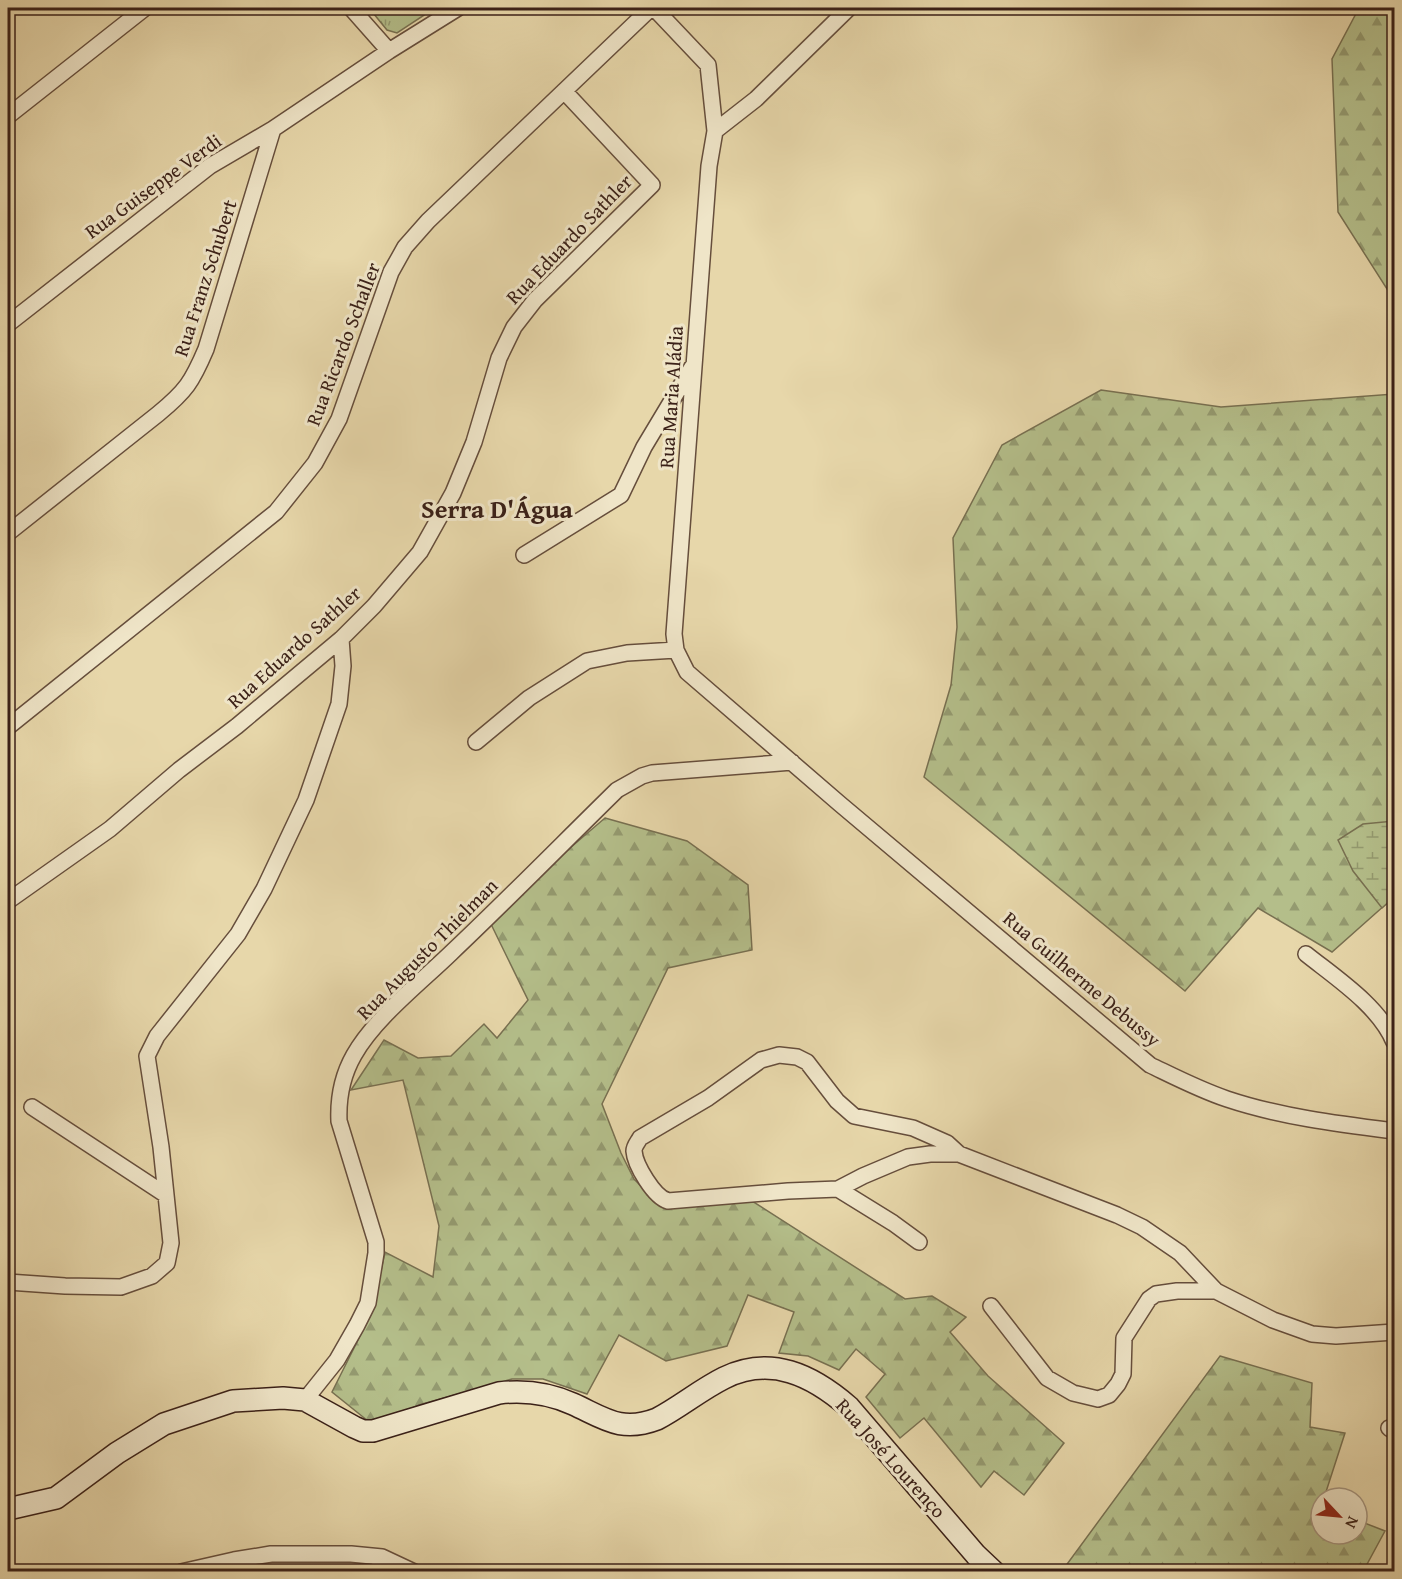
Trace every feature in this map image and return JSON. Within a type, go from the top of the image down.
[{"type":"street","points":[[8,116],[145,8]]},
{"type":"street","points":[[351,8],[389,51]]},
{"type":"street","name":"Rua Guiseppe Verdi","points":[[8,324],[210,166],[273,129],[458,8]]},
{"type":"street","name":"Rua Ricardo Schaller","points":[[8,727],[276,512],[315,463],[339,419],[391,272],[405,247],[428,221],[653,8]]},
{"type":"street","name":"Rua Maria Aládia","points":[[653,8],[708,65],[715,131],[709,166],[694,364],[674,634],[676,650],[687,672],[792,762]]},
{"type":"street","points":[[715,131],[756,99],[849,8]]},
{"type":"street","name":"Rua Eduardo Sathler","points":[[8,901],[110,829],[341,639],[374,606],[420,552],[453,493],[474,442],[499,358],[514,327],[535,300],[652,185],[564,91]]},
{"type":"street","name":"Rua Franz Schubert","points":[[8,533],[180,396],[194,379],[206,349],[273,129]]},
{"type":"street","points":[[524,555],[621,495],[644,447],[694,364]]},
{"type":"street","points":[[8,1282],[121,1287],[152,1276],[167,1263],[171,1243],[147,1056],[157,1036],[238,934],[264,889],[293,827],[325,749],[339,704],[343,666],[341,639]]},
{"type":"street","points":[[476,742],[530,698],[587,661],[627,653],[676,650]]},
{"type":"street","name":"Rua Guilherme Debussy","points":[[792,762],[1150,1065],[1194,1087],[1263,1109],[1314,1121],[1395,1131]]},
{"type":"street","name":"Rua Augusto Thielman","points":[[305,1400],[337,1360],[368,1302],[376,1242],[339,1121],[339,1107],[345,1075],[354,1055],[375,1026],[617,790],[652,772],[792,762]]},
{"type":"street","points":[[1306,954],[1355,993],[1390,1030],[1395,1041]]},
{"type":"street","points":[[959,1154],[947,1143],[914,1128],[854,1116],[837,1101],[807,1062],[797,1057],[779,1055],[761,1060],[708,1098],[640,1138],[634,1152],[638,1166],[647,1181],[659,1195],[668,1201],[838,1189],[908,1157],[959,1154],[1117,1215],[1142,1227],[1180,1252],[1216,1291],[1273,1320],[1312,1334],[1336,1336],[1395,1332]]},
{"type":"street","points":[[32,1107],[166,1195]]},
{"type":"street","points":[[838,1189],[919,1242]]},
{"type":"street","points":[[991,1306],[1047,1378],[1073,1393],[1098,1399],[1109,1395],[1118,1384],[1123,1374],[1124,1338],[1149,1299],[1156,1294],[1177,1291],[1216,1291]]},
{"type":"street","name":"Rua José Lourenço","points":[[8,1509],[56,1498],[117,1453],[164,1424],[233,1401],[283,1398],[305,1400],[363,1431],[374,1431],[499,1393],[518,1390],[552,1396],[607,1422],[626,1425],[657,1419],[734,1374],[759,1368],[788,1370],[829,1389],[849,1407],[975,1554],[994,1572]]},
{"type":"street","points":[[181,1572],[234,1566],[271,1554],[351,1554],[414,1572]]},
{"type":"green space","points":[[369,8],[435,8],[397,33],[387,30]]},
{"type":"green space","points":[[1359,8],[1394,8],[1394,300],[1338,212],[1332,59]]},
{"type":"green space","points":[[1101,390],[1221,407],[1394,394],[1394,897],[1332,952],[1258,908],[1185,991],[924,777],[951,685],[957,627],[953,538],[1002,445]]},
{"type":"green space","points":[[605,818],[687,841],[748,885],[752,950],[668,968],[602,1104],[634,1179],[662,1207],[749,1199],[905,1299],[932,1296],[966,1317],[950,1332],[988,1376],[1064,1443],[1024,1495],[994,1471],[981,1487],[924,1418],[900,1438],[866,1397],[885,1374],[856,1349],[839,1370],[808,1356],[779,1353],[794,1312],[748,1295],[727,1346],[666,1361],[619,1335],[587,1394],[543,1379],[512,1379],[419,1405],[373,1425],[332,1392],[372,1312],[385,1252],[433,1277],[439,1226],[403,1080],[351,1090],[384,1040],[418,1058],[451,1056],[484,1024],[497,1038],[528,1000],[488,918]]},
{"type":"green space","points":[[1394,821],[1394,897],[1382,908],[1353,871],[1338,840],[1363,824]]},
{"type":"green space","points":[[1220,1356],[1312,1383],[1310,1427],[1345,1433],[1328,1486],[1309,1486],[1309,1546],[1369,1546],[1369,1525],[1385,1531],[1365,1568],[1367,1571],[1062,1571]]},
{"type":"district","name":"Serra D'Água","points":[[497,509]]}]
